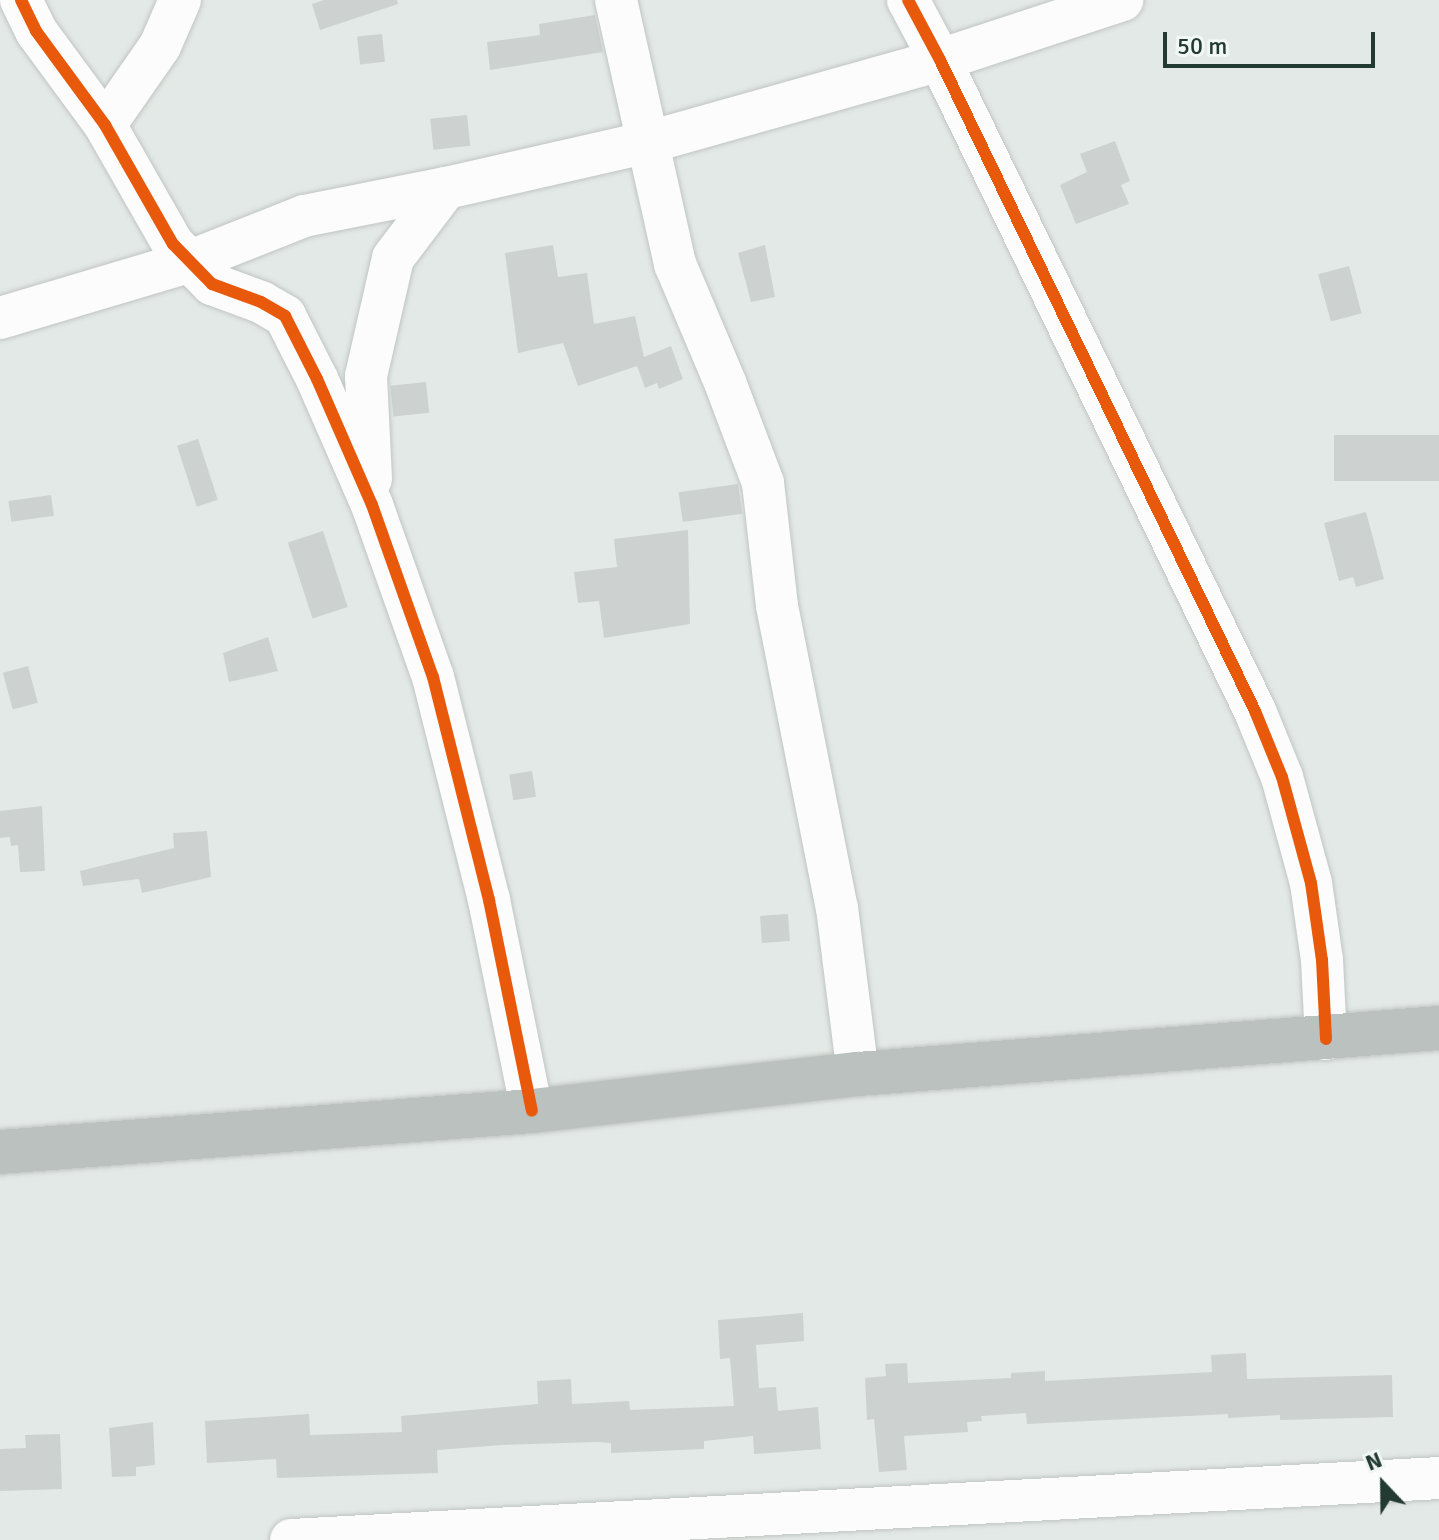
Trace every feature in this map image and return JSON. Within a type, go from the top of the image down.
[{"type":"highway","points":[[0,1152],[532,1111],[858,1074],[1439,1028]]},
{"type":"street","points":[[21,0],[36,31],[105,125],[173,244],[212,284],[285,316],[317,379],[372,505],[433,677],[489,900],[532,1111]]},
{"type":"street","points":[[105,125],[160,46],[180,0]]},
{"type":"street","points":[[616,0],[675,264],[763,483],[777,606],[837,908],[858,1074]]},
{"type":"street","points":[[908,0],[940,60],[1255,711],[1282,777],[1311,883],[1322,960],[1326,1039]]},
{"type":"street","points":[[0,318],[188,262],[304,216],[446,188],[649,142],[940,60],[1122,0]]},
{"type":"street","points":[[372,505],[366,376],[393,258],[446,188]]},
{"type":"street","points":[[291,1540],[1439,1478]]},
{"type":"building","points":[[324,0],[397,0],[398,4],[320,30],[312,4]]},
{"type":"building","points":[[595,15],[603,52],[490,70],[487,42],[540,35],[539,24]]},
{"type":"building","points":[[382,34],[385,62],[360,64],[357,37]]},
{"type":"building","points":[[467,115],[470,146],[433,150],[430,119]]},
{"type":"building","points":[[1115,141],[1130,181],[1121,185],[1129,204],[1076,224],[1060,185],[1087,172],[1080,154]]},
{"type":"building","points":[[553,245],[558,277],[587,273],[594,324],[635,316],[644,357],[671,346],[683,379],[659,389],[657,383],[645,388],[637,366],[578,386],[563,343],[518,353],[505,253]]},
{"type":"building","points":[[765,245],[775,297],[751,302],[738,253]]},
{"type":"building","points":[[1349,266],[1362,313],[1331,322],[1318,274]]},
{"type":"building","points":[[426,382],[429,413],[393,417],[390,386]]},
{"type":"building","points":[[1334,435],[1439,435],[1439,481],[1334,481]]},
{"type":"building","points":[[198,439],[218,500],[197,507],[177,446]]},
{"type":"building","points":[[738,484],[742,514],[683,522],[679,492]]},
{"type":"building","points":[[51,495],[54,516],[11,522],[8,501]]},
{"type":"building","points":[[1366,512],[1384,579],[1356,587],[1353,577],[1339,581],[1324,523]]},
{"type":"building","points":[[688,530],[690,624],[604,638],[599,601],[578,603],[574,572],[617,567],[614,539]]},
{"type":"building","points":[[323,531],[348,607],[313,619],[288,542]]},
{"type":"building","points":[[268,637],[278,671],[229,682],[223,653]]},
{"type":"building","points":[[28,666],[38,703],[13,709],[3,673]]},
{"type":"building","points":[[532,771],[536,797],[513,800],[509,775]]},
{"type":"building","points":[[42,806],[45,871],[20,872],[18,845],[11,846],[10,837],[0,838],[0,811]]},
{"type":"building","points":[[207,831],[211,877],[142,893],[139,879],[83,886],[80,871],[174,848],[173,833]]},
{"type":"building","points":[[788,914],[790,941],[762,943],[760,916]]},
{"type":"building","points":[[803,1313],[804,1341],[756,1345],[759,1388],[776,1387],[778,1411],[818,1407],[821,1449],[754,1454],[753,1436],[704,1441],[704,1449],[611,1453],[611,1443],[502,1445],[437,1450],[438,1473],[277,1478],[276,1459],[207,1463],[205,1421],[309,1414],[310,1435],[402,1432],[401,1416],[538,1404],[537,1381],[571,1379],[572,1404],[629,1401],[630,1410],[734,1406],[730,1358],[720,1359],[718,1320]]},
{"type":"building","points":[[1246,1353],[1247,1379],[1392,1375],[1393,1417],[1280,1420],[1280,1415],[1228,1418],[1228,1414],[1027,1424],[1026,1413],[981,1416],[982,1421],[967,1422],[968,1432],[904,1436],[907,1470],[879,1472],[874,1419],[867,1420],[865,1378],[886,1376],[885,1364],[907,1363],[908,1383],[1011,1378],[1011,1373],[1045,1371],[1045,1381],[1212,1372],[1211,1355]]},
{"type":"building","points":[[153,1422],[155,1465],[136,1467],[136,1476],[112,1477],[109,1428]]},
{"type":"building","points":[[60,1434],[62,1489],[0,1491],[0,1449],[26,1448],[25,1435]]},
{"type":"cycle path","points":[[21,0],[36,31],[105,125],[173,244],[212,284],[261,302],[285,316],[317,379],[372,505],[433,677],[489,900],[532,1111]]},
{"type":"cycle path","points":[[908,0],[940,60],[1255,711],[1282,777],[1311,883],[1322,960],[1326,1039]]}]
